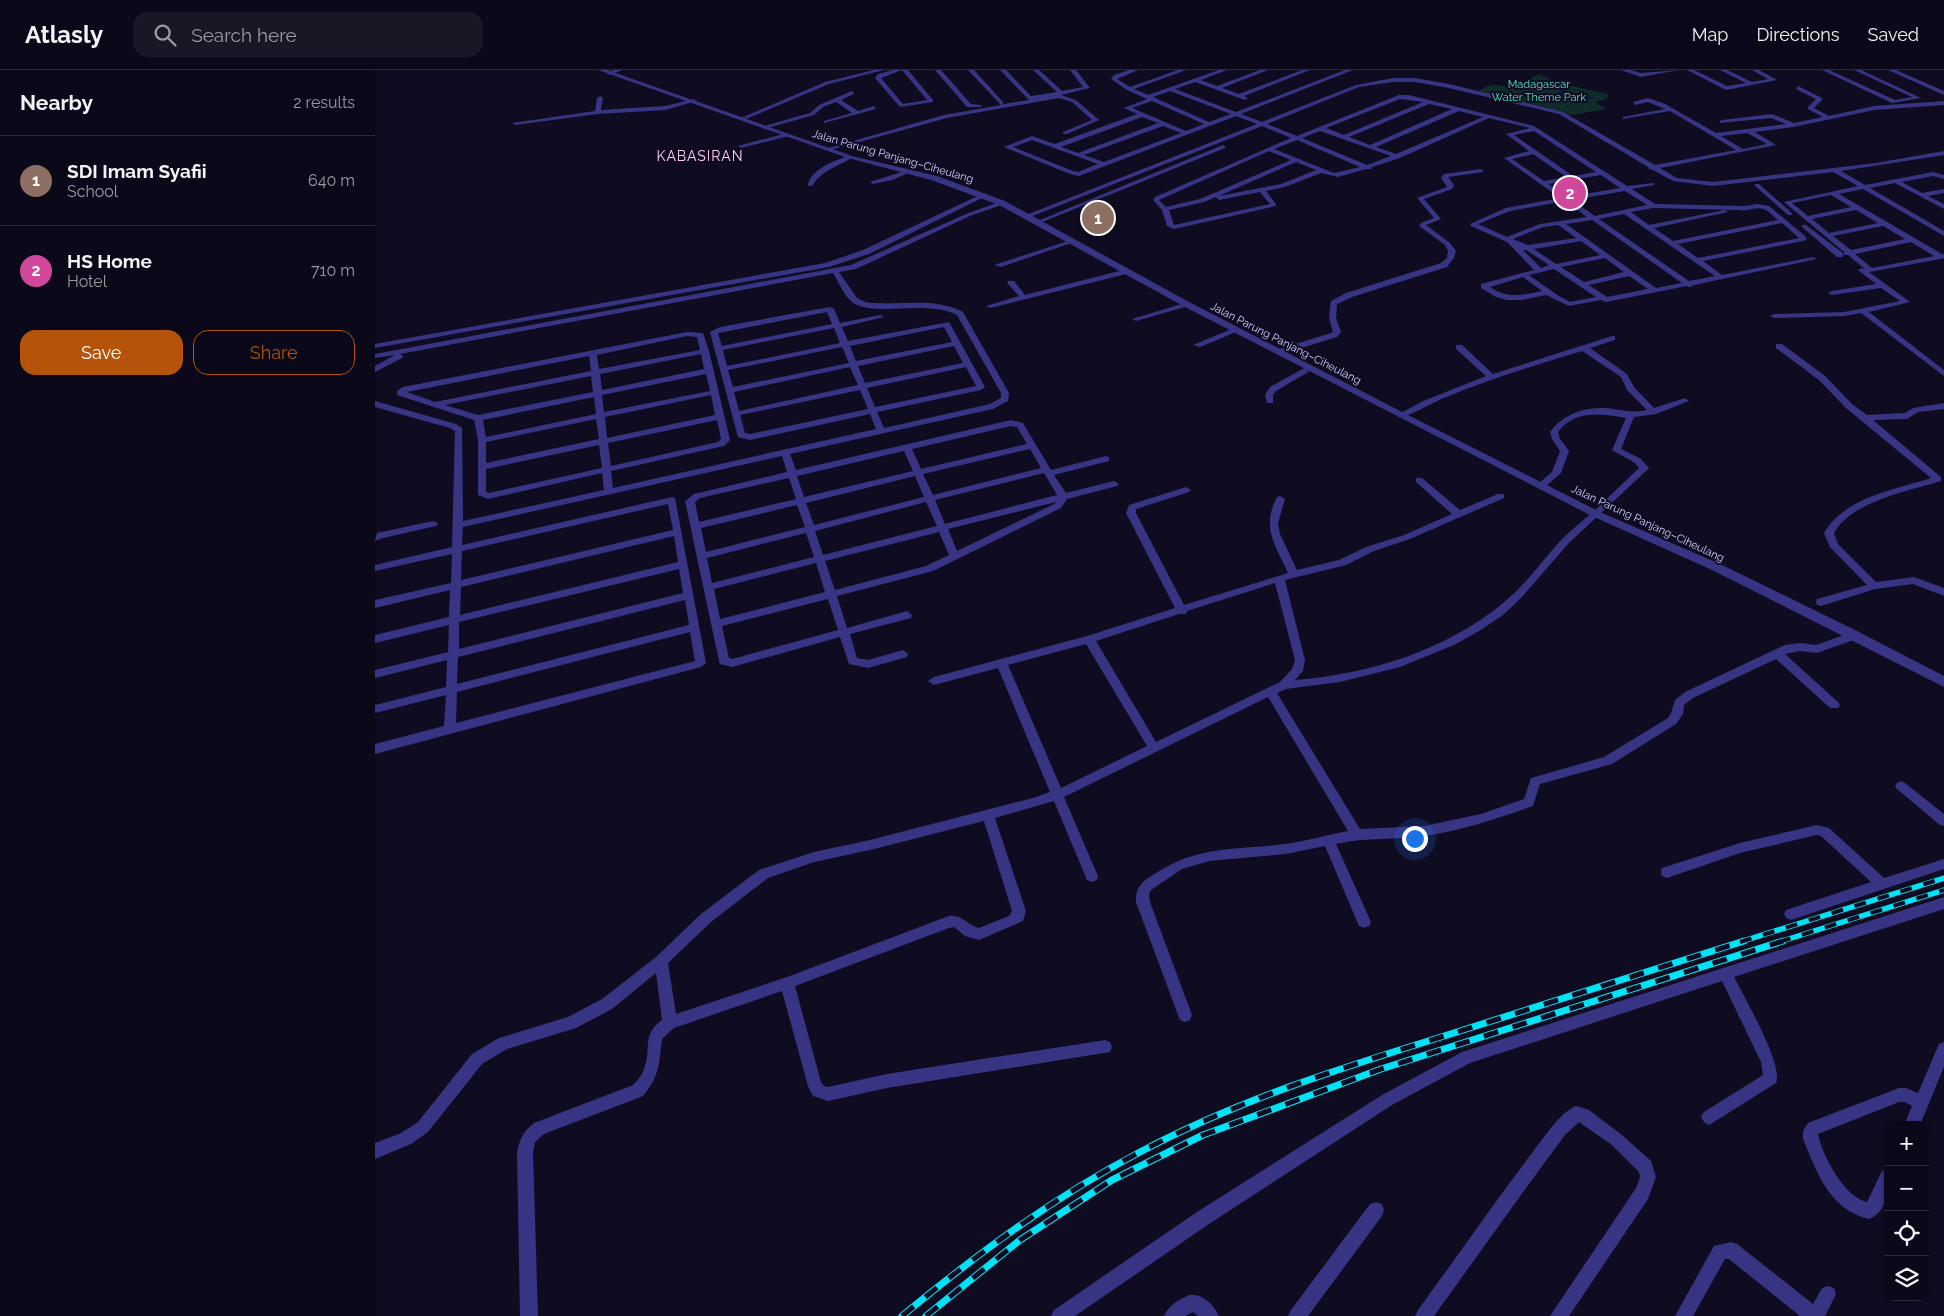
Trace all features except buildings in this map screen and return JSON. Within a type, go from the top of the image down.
[{"type":"street","points":[[745,118],[827,83],[869,70]]},
{"type":"street","points":[[827,83],[881,70]]},
{"type":"street","points":[[899,70],[880,75],[878,78],[902,106],[931,101],[905,70]]},
{"type":"street","points":[[938,70],[969,106],[976,107],[1087,88],[1073,70]]},
{"type":"street","points":[[971,70],[1001,103]]},
{"type":"street","points":[[1003,70],[1030,98]]},
{"type":"street","points":[[1036,70],[1061,93]]},
{"type":"street","points":[[1135,70],[1114,78],[1129,89],[1209,124]]},
{"type":"street","points":[[1129,89],[1183,70]]},
{"type":"street","points":[[1186,133],[1127,108],[1170,89],[1224,70]]},
{"type":"street","points":[[1217,88],[1265,70]]},
{"type":"street","points":[[1239,96],[1307,70]]},
{"type":"street","points":[[1103,164],[1029,138],[1007,147],[1075,174],[1103,164],[1186,133],[1350,70]]},
{"type":"street","points":[[1624,70],[1641,75],[1676,70]]},
{"type":"street","points":[[1690,70],[1726,88],[1774,80],[1755,70]]},
{"type":"street","points":[[1723,70],[1751,84]]},
{"type":"street","points":[[1825,70],[1894,102],[1918,98],[1857,70]]},
{"type":"street","points":[[1891,70],[1944,93]]},
{"type":"street","points":[[1908,70],[1944,86]]},
{"type":"street","name":"Jalan Parung Panjang–Ciheulang","points":[[610,71],[851,157],[910,171],[984,195],[1002,203],[1188,305],[1401,415],[1596,514],[1716,567],[1855,634],[1944,682]]},
{"type":"street","points":[[1195,80],[1261,104]]},
{"type":"street","points":[[1028,216],[1358,86],[1393,80],[1415,80],[1449,86],[1561,113],[1675,180]]},
{"type":"street","points":[[1254,135],[1365,90],[1395,84],[1419,85],[1443,89],[1552,116],[1644,169],[1658,183],[1690,188],[1717,189],[1757,186],[1923,164]]},
{"type":"street","points":[[1797,88],[1820,99],[1810,108],[1829,118]]},
{"type":"street","points":[[1170,89],[1263,124],[1369,168]]},
{"type":"street","points":[[764,127],[812,114],[821,106],[852,93]]},
{"type":"street","points":[[828,149],[946,116],[1061,96],[1070,98],[1081,105],[1096,120],[1065,133]]},
{"type":"street","points":[[1262,191],[1275,206],[1175,226],[1170,226],[1165,209],[1156,200],[1319,128],[1393,98],[1409,97],[1535,129],[1653,206]]},
{"type":"street","points":[[598,112],[600,98]]},
{"type":"street","points":[[836,99],[857,113]]},
{"type":"street","points":[[1635,102],[1651,100],[1672,109],[1742,151]]},
{"type":"street","points":[[515,123],[598,112],[665,108],[695,101]]},
{"type":"street","points":[[1344,137],[1428,102]]},
{"type":"street","points":[[850,107],[864,104]]},
{"type":"street","points":[[1715,135],[1829,118],[1874,108],[1944,104]]},
{"type":"street","points":[[825,122],[874,108]]},
{"type":"street","points":[[1370,147],[1458,109]]},
{"type":"street","points":[[1625,118],[1672,109]]},
{"type":"street","points":[[1055,147],[1141,115]]},
{"type":"street","points":[[1269,149],[1336,175],[1369,168],[1489,116]]},
{"type":"street","points":[[1722,122],[1772,116],[1793,124]]},
{"type":"street","points":[[1077,155],[1162,124]]},
{"type":"street","points":[[1319,128],[1397,157]]},
{"type":"street","points":[[1535,129],[1508,134],[1572,178]]},
{"type":"street","points":[[1644,169],[1773,145],[1749,131]]},
{"type":"street","points":[[741,146],[787,135]]},
{"type":"street","points":[[1038,222],[1227,146]]},
{"type":"street","points":[[1534,152],[1507,158],[1690,285]]},
{"type":"street","points":[[1601,298],[1584,284],[1528,248],[1474,227],[1473,224],[1508,209],[1675,180],[1713,184],[1835,170],[1944,153]]},
{"type":"street","points":[[810,185],[815,177],[824,169],[851,157]]},
{"type":"street","points":[[1202,201],[1296,160]]},
{"type":"street","points":[[1165,209],[1283,186],[1322,170]]},
{"type":"street","points":[[1835,170],[1944,234]]},
{"type":"street","points":[[873,182],[890,179],[910,171]]},
{"type":"street","points":[[1279,352],[1334,335],[1337,332],[1333,326],[1331,310],[1334,303],[1349,295],[1444,265],[1450,258],[1452,251],[1448,244],[1423,226],[1423,224],[1439,220],[1420,198],[1450,188],[1451,185],[1443,178],[1446,175],[1481,171]]},
{"type":"street","points":[[1543,183],[1601,173]]},
{"type":"street","points":[[1943,257],[1874,270],[1868,269],[1847,253],[1828,234],[1787,204],[1788,201],[1933,174],[1944,177]]},
{"type":"street","points":[[1259,176],[1283,186]]},
{"type":"street","points":[[1895,181],[1944,207]]},
{"type":"street","points":[[1757,186],[1827,245],[1906,302],[1863,311],[1824,316],[1774,316]]},
{"type":"street","points":[[1923,195],[1944,191]]},
{"type":"street","points":[[1832,193],[1943,257]]},
{"type":"street","points":[[375,346],[825,265],[865,252],[984,195]]},
{"type":"street","points":[[375,356],[853,267],[969,215],[1002,203]]},
{"type":"street","points":[[1508,239],[1535,227],[1653,206],[1747,208]]},
{"type":"street","points":[[1648,227],[1757,206],[1767,207],[1803,236],[1803,239],[1698,260]]},
{"type":"street","points":[[1806,218],[1856,208]]},
{"type":"street","points":[[1625,211],[1723,278]]},
{"type":"street","points":[[1673,243],[1783,221]]},
{"type":"street","points":[[1560,223],[1655,291]]},
{"type":"street","points":[[1828,234],[1883,224]]},
{"type":"street","points":[[1508,239],[1540,271]]},
{"type":"street","points":[[1518,250],[1582,239]]},
{"type":"street","points":[[1847,253],[1911,240]]},
{"type":"street","points":[[998,265],[1070,242]]},
{"type":"street","points":[[1548,292],[1510,300],[1496,295],[1484,286],[1555,266],[1606,256]]},
{"type":"street","points":[[1524,275],[1569,304],[1601,298],[1611,300],[1813,259]]},
{"type":"street","points":[[458,525],[993,406],[1005,399],[1005,393],[960,314],[953,308],[926,305],[886,306],[857,302],[852,299],[848,288],[835,271]]},
{"type":"street","points":[[990,306],[1127,271]]},
{"type":"street","points":[[1584,284],[1630,273]]},
{"type":"street","points":[[1011,282],[1024,298]]},
{"type":"street","points":[[1832,293],[1883,285]]},
{"type":"street","points":[[1136,319],[1188,305]]},
{"type":"street","points":[[723,369],[845,344],[946,324],[981,387],[873,410],[750,436],[741,435],[723,369],[714,332],[720,329],[826,308],[831,309],[837,326],[845,344],[853,364],[873,410],[881,431]]},
{"type":"street","points":[[1863,311],[1944,374]]},
{"type":"street","points":[[718,349],[880,317]]},
{"type":"street","points":[[1197,345],[1237,330]]},
{"type":"street","points":[[478,418],[482,440],[481,493],[488,496],[721,444],[726,440],[705,351],[700,335],[695,334],[406,389],[400,393],[478,418],[709,371]]},
{"type":"street","points":[[1401,415],[1423,403],[1491,376],[1612,338]]},
{"type":"street","points":[[729,390],[957,343]]},
{"type":"street","points":[[1779,346],[1822,378],[1849,406],[1941,478]]},
{"type":"street","points":[[1459,347],[1491,376]]},
{"type":"street","points":[[1584,348],[1624,376],[1630,388],[1653,412]]},
{"type":"street","points":[[375,370],[384,363],[414,349]]},
{"type":"street","points":[[433,405],[705,351]]},
{"type":"street","points":[[593,353],[609,492]]},
{"type":"street","points":[[735,414],[968,364]]},
{"type":"street","points":[[1270,401],[1269,395],[1273,389],[1311,368]]},
{"type":"street","points":[[482,440],[715,392]]},
{"type":"street","points":[[1542,485],[1556,473],[1565,451],[1555,439],[1554,432],[1562,423],[1572,417],[1595,411],[1631,415],[1653,412],[1685,401]]},
{"type":"street","points":[[375,404],[453,426],[459,430],[458,525],[451,729]]},
{"type":"street","points":[[1865,418],[1907,416],[1916,410],[1942,408]]},
{"type":"street","points":[[1283,685],[1309,684],[1377,670],[1401,662],[1456,639],[1500,612],[1548,564],[1567,540],[1644,468],[1638,461],[1616,450],[1631,415]]},
{"type":"street","points":[[481,467],[721,416]]},
{"type":"street","points":[[907,615],[732,663],[724,661],[697,526],[690,501],[693,498],[791,474],[1011,423],[1020,425],[1063,497]]},
{"type":"street","points":[[697,526],[1033,445]]},
{"type":"street","points":[[907,447],[955,557]]},
{"type":"street","points":[[785,452],[853,661],[858,664],[868,664],[903,654]]},
{"type":"street","points":[[703,556],[930,499],[1106,459]]},
{"type":"street","points":[[1874,586],[1833,544],[1829,538],[1830,528],[1846,514],[1867,503],[1941,478]]},
{"type":"street","points":[[1419,480],[1460,515]]},
{"type":"street","points":[[709,587],[1114,484]]},
{"type":"street","points":[[1182,611],[1131,513],[1131,509],[1132,507],[1186,490]]},
{"type":"street","points":[[934,681],[1089,639],[1182,611],[1279,578],[1342,563],[1371,549],[1460,515],[1501,496]]},
{"type":"street","points":[[717,624],[929,569],[1057,506],[1063,497]]},
{"type":"street","points":[[1280,499],[1274,515],[1275,534],[1294,575]]},
{"type":"street","points":[[375,568],[672,500],[701,662],[375,750]]},
{"type":"street","points":[[375,538],[380,535],[433,524]]},
{"type":"street","points":[[375,604],[678,532]]},
{"type":"street","points":[[375,639],[684,564]]},
{"type":"street","points":[[375,1152],[406,1139],[423,1127],[477,1059],[505,1043],[587,1016],[607,1004],[661,961],[707,918],[764,874],[774,869],[814,857],[1014,810],[1059,794],[1283,685],[1297,671],[1300,660],[1279,578]]},
{"type":"street","points":[[1821,602],[1874,586],[1914,580],[1944,592]]},
{"type":"street","points":[[375,674],[689,595]]},
{"type":"street","points":[[375,709],[695,627]]},
{"type":"street","points":[[1185,1015],[1143,902],[1142,893],[1146,886],[1178,865],[1209,856],[1286,849],[1357,834],[1424,831],[1482,819],[1525,805],[1531,799],[1535,781],[1608,761],[1672,721],[1683,698],[1777,653],[1794,647],[1817,649],[1855,634]]},
{"type":"street","points":[[1089,639],[1155,748]]},
{"type":"street","points":[[1777,653],[1834,705]]},
{"type":"street","points":[[1001,662],[1059,794],[1092,876]]},
{"type":"street","points":[[1271,692],[1357,834]]},
{"type":"street","points":[[1901,786],[1944,822]]},
{"type":"street","points":[[529,1316],[525,1152],[528,1138],[539,1128],[638,1092],[646,1081],[653,1064],[655,1038],[658,1031],[670,1023],[949,922],[957,922],[970,932],[979,934],[1014,920],[1018,916],[1019,911],[988,815]]},
{"type":"street","points":[[1667,872],[1740,848],[1822,831],[1840,844],[1881,883]]},
{"type":"street","points":[[1328,839],[1364,922]]},
{"type":"street","points":[[1791,914],[1881,883],[1944,864]]},
{"type":"street","points":[[1060,1316],[1203,1218],[1387,1100],[1467,1057],[1944,904]]},
{"type":"street","points":[[661,961],[670,1023]]},
{"type":"street","points":[[1709,1116],[1771,1078],[1768,1061],[1726,975]]},
{"type":"street","points":[[787,982],[814,1083],[817,1091],[821,1093],[828,1094],[887,1081],[1105,1047]]},
{"type":"street","points":[[1914,1121],[1944,1049]]},
{"type":"street","points":[[1884,1185],[1873,1208],[1869,1211],[1860,1210],[1849,1204],[1839,1193],[1811,1139],[1810,1133],[1813,1128],[1899,1095],[1906,1095],[1922,1104]]},
{"type":"street","points":[[1424,1316],[1520,1182],[1560,1130],[1576,1114],[1584,1115],[1617,1140],[1645,1167],[1648,1177],[1642,1192],[1559,1316]]},
{"type":"street","points":[[1297,1316],[1376,1210]]},
{"type":"street","points":[[1684,1316],[1720,1252],[1724,1250],[1731,1250],[1815,1316],[1828,1294]]},
{"type":"street","points":[[1173,1316],[1183,1305],[1196,1303],[1210,1316]]},
{"type":"green space","name":"Madagascar Water Theme Park","points":[[1540,74],[1554,82],[1608,94],[1607,99],[1595,102],[1606,109],[1571,115],[1477,92],[1492,85],[1509,88]]},
{"type":"water","points":[[1561,90],[1592,96],[1595,99],[1571,100],[1557,93]]},
{"type":"railway","points":[[1740,942],[1944,878]]},
{"type":"railway","points":[[1779,942],[1944,890]]},
{"type":"railway","points":[[902,1316],[988,1249],[1047,1207],[1108,1169],[1213,1117],[1288,1087],[1364,1061],[1744,941]]},
{"type":"railway","points":[[926,1316],[1020,1240],[1112,1180],[1203,1135],[1381,1069],[1783,941]]},
{"type":"place","name":"HS Home","points":[[1570,193]]},
{"type":"place","name":"SDI Imam Syafii","points":[[1098,218]]},
{"type":"district","name":"KABASIRAN","points":[[700,156]]}]
